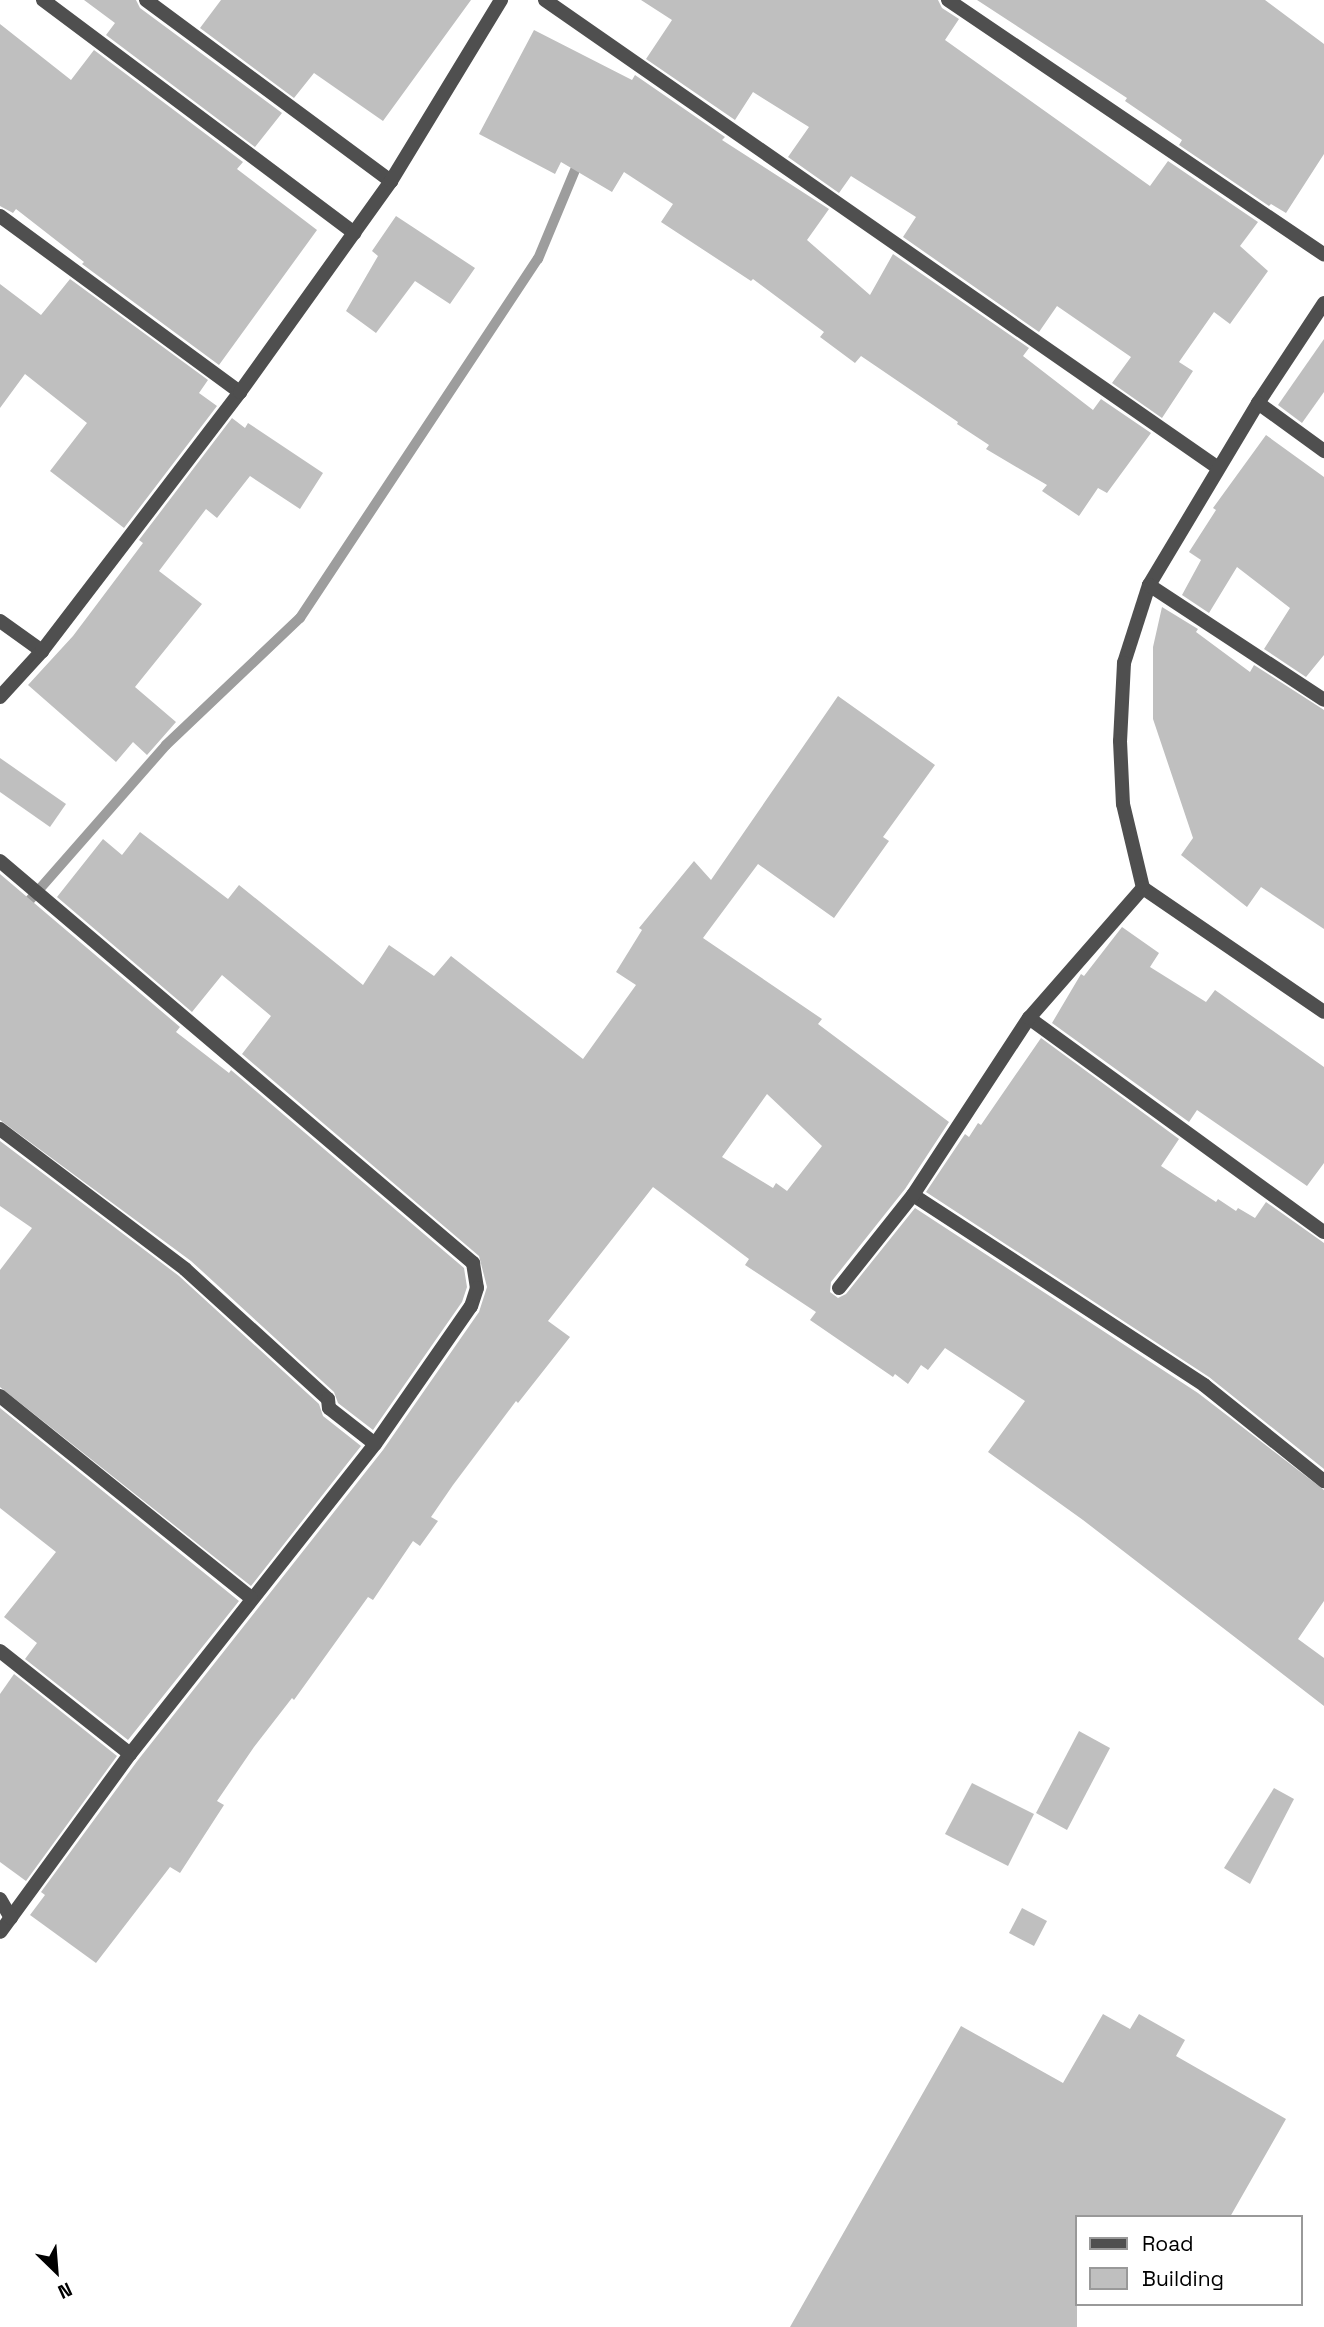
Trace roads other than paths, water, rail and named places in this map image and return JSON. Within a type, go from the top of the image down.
[{"type":"street","points":[[43,0],[354,233]]},
{"type":"street","points":[[146,0],[391,181]]},
{"type":"street","points":[[0,697],[42,651],[240,392],[391,181],[501,0]]},
{"type":"street","points":[[545,0],[1218,468]]},
{"type":"street","points":[[948,0],[1324,255]]},
{"type":"street","points":[[0,216],[240,392]]},
{"type":"street","points":[[1324,303],[1258,403],[1149,585],[1124,663],[1120,741],[1123,804],[1143,888],[1324,1012]]},
{"type":"street","points":[[1258,403],[1324,451]]},
{"type":"street","points":[[1149,585],[1324,700]]},
{"type":"street","points":[[0,621],[42,651]]},
{"type":"street","points":[[0,861],[473,1263],[477,1288],[471,1306],[375,1444],[130,1754],[0,1933]]},
{"type":"street","points":[[839,1288],[913,1195],[1029,1018],[1143,888]]},
{"type":"street","points":[[1029,1018],[1324,1232]]},
{"type":"street","points":[[0,1129],[185,1269],[328,1399],[329,1408],[375,1444]]},
{"type":"street","points":[[913,1195],[1204,1385],[1324,1481]]},
{"type":"street","points":[[0,1396],[251,1598]]},
{"type":"street","points":[[0,1651],[130,1754]]},
{"type":"street","points":[[0,1899],[11,1918]]},
{"type":"waterway","points":[[22,909],[166,745],[300,618],[538,259],[580,158]]}]
